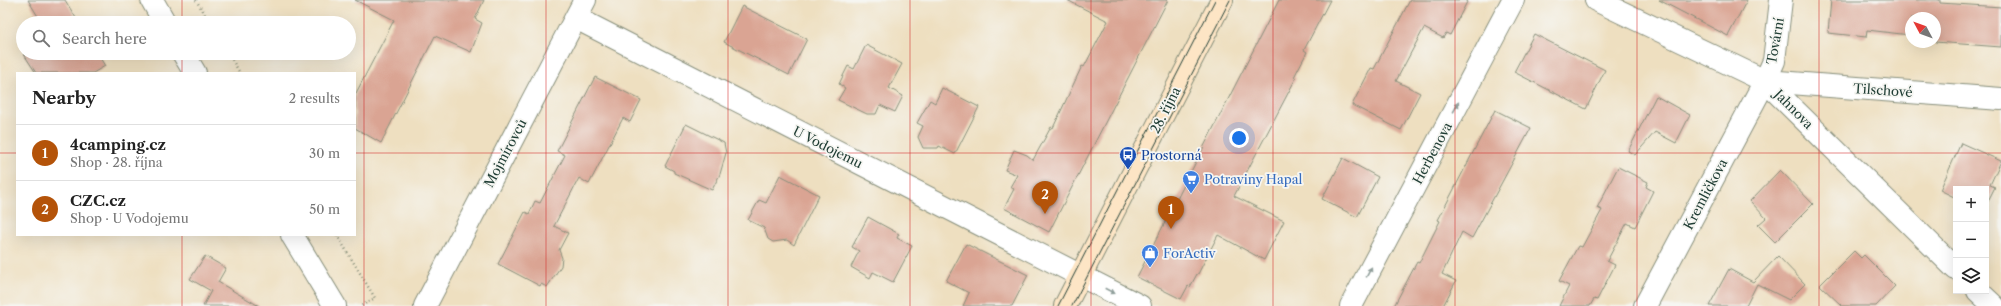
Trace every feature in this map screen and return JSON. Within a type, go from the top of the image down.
[{"type":"main road","name":"28. října","points":[[1065,306],[1222,0]]},
{"type":"street","points":[[152,0],[162,16]]},
{"type":"street","name":"Herbenova","points":[[1351,306],[1513,0]]},
{"type":"street","name":"Jahnova","points":[[1596,0],[1765,81],[1953,266]]},
{"type":"street","name":"Tovární","points":[[1765,81],[1774,61],[1781,0]]},
{"type":"street","name":"U Vodojemu","points":[[581,9],[1081,275]]},
{"type":"street","name":"Mojmírovců","points":[[425,306],[581,9]]},
{"type":"street","points":[[187,60],[194,72]]},
{"type":"street","name":"Tilschové","points":[[1765,81],[2001,99]]},
{"type":"street","name":"Kremličkova","points":[[1645,306],[1765,81]]},
{"type":"street","points":[[293,236],[335,306]]},
{"type":"street","points":[[1081,275],[1140,306]]},
{"type":"street","points":[[1981,294],[1994,306]]},
{"type":"path","points":[[196,0],[206,16]]},
{"type":"path","points":[[232,60],[239,72]]},
{"type":"path","points":[[338,236],[375,298],[361,306]]},
{"type":"building","points":[[28,0],[65,0],[75,16],[38,16]]},
{"type":"building","points":[[355,0],[484,0],[475,19],[482,23],[471,52],[435,36],[381,143],[356,129],[356,93],[394,20]]},
{"type":"building","points":[[1067,0],[1168,0],[1049,232],[1004,208],[1014,189],[1010,187],[1017,175],[1005,170],[1014,150],[1027,155],[1033,160],[1051,127],[1053,128],[1082,66],[1084,67],[1108,21]]},
{"type":"building","points":[[1279,0],[1330,0],[1304,50],[1307,52],[1294,77],[1296,78],[1234,196],[1284,221],[1264,260],[1218,235],[1198,274],[1190,287],[1188,286],[1181,299],[1137,277]]},
{"type":"building","points":[[1410,0],[1468,0],[1450,35],[1446,33],[1443,38],[1424,28],[1396,81],[1420,93],[1401,130],[1352,105],[1371,68],[1374,69]]},
{"type":"building","points":[[1659,0],[1747,0],[1728,36]]},
{"type":"building","points":[[1831,0],[1940,0],[1940,3],[2001,7],[2001,47],[1941,42],[1941,12],[1905,12],[1905,34],[1867,30],[1866,37],[1828,33]]},
{"type":"building","points":[[742,6],[807,39],[789,75],[724,42]]},
{"type":"building","points":[[1534,34],[1605,70],[1586,109],[1514,72]]},
{"type":"building","points":[[866,45],[902,64],[889,88],[903,96],[895,112],[880,105],[876,114],[867,114],[838,100],[845,88],[839,84],[848,66],[854,69]]},
{"type":"building","points":[[28,60],[101,60],[105,66],[95,72],[35,72]]},
{"type":"building","points":[[595,77],[641,100],[630,122],[623,118],[589,184],[579,178],[554,226],[568,233],[559,250],[562,258],[561,266],[547,287],[541,284],[540,286],[498,264],[525,212],[529,214],[535,201],[540,203],[565,155],[557,151]]},
{"type":"building","points":[[942,88],[979,107],[955,154],[939,146],[938,148],[923,148],[918,137],[923,126],[917,123],[930,100],[935,103]]},
{"type":"building","points":[[1656,96],[1690,115],[1676,143],[1655,132],[1635,155],[1628,151]]},
{"type":"building","points":[[1495,110],[1531,128],[1472,238],[1462,232],[1442,274],[1456,281],[1443,306],[1394,306],[1417,262],[1419,263],[1440,221],[1438,220]]},
{"type":"building","points":[[686,124],[724,143],[726,153],[720,174],[712,190],[674,173],[674,171],[665,166]]},
{"type":"building","points":[[1961,143],[2001,161],[1990,185],[1995,187],[1989,199],[1989,186],[1953,186],[1953,196],[1940,190]]},
{"type":"building","points":[[1343,158],[1378,177],[1357,217],[1322,199]]},
{"type":"building","points":[[1618,167],[1648,182],[1646,187],[1653,191],[1635,227],[1627,223],[1607,261],[1615,265],[1597,300],[1594,299],[1590,306],[1559,306],[1569,286],[1559,281],[1578,246],[1582,247],[1602,210],[1597,208]]},
{"type":"building","points":[[1780,170],[1813,204],[1775,242],[1758,225],[1766,218],[1750,201]]},
{"type":"building","points":[[780,175],[819,195],[794,245],[787,240],[773,242],[768,239],[764,228],[748,220],[759,200],[766,203]]},
{"type":"building","points":[[868,217],[899,234],[897,238],[912,246],[893,282],[873,272],[870,278],[851,267],[859,251],[852,247]]},
{"type":"building","points":[[966,244],[1028,275],[1012,306],[963,306],[969,293],[946,281]]},
{"type":"building","points":[[1854,251],[1861,258],[1864,255],[1895,286],[1876,306],[1842,306],[1820,285]]},
{"type":"building","points":[[205,256],[226,268],[218,282],[259,306],[203,306],[211,291],[190,279]]},
{"type":"building","points":[[1778,256],[1805,284],[1789,300],[1757,284],[1746,306],[1709,306],[1729,269],[1753,282]]},
{"type":"tram line","points":[[1058,306],[1215,0]]},
{"type":"tram line","points":[[1072,306],[1230,0]]},
{"type":"place","name":"Prostorná","points":[[1128,170]]},
{"type":"place","name":"Potraviny Hapal","points":[[1191,194]]},
{"type":"place","name":"CZC.cz","points":[[1045,214]]},
{"type":"place","name":"4camping.cz","points":[[1171,229]]},
{"type":"place","name":"ForActiv","points":[[1150,268]]}]
